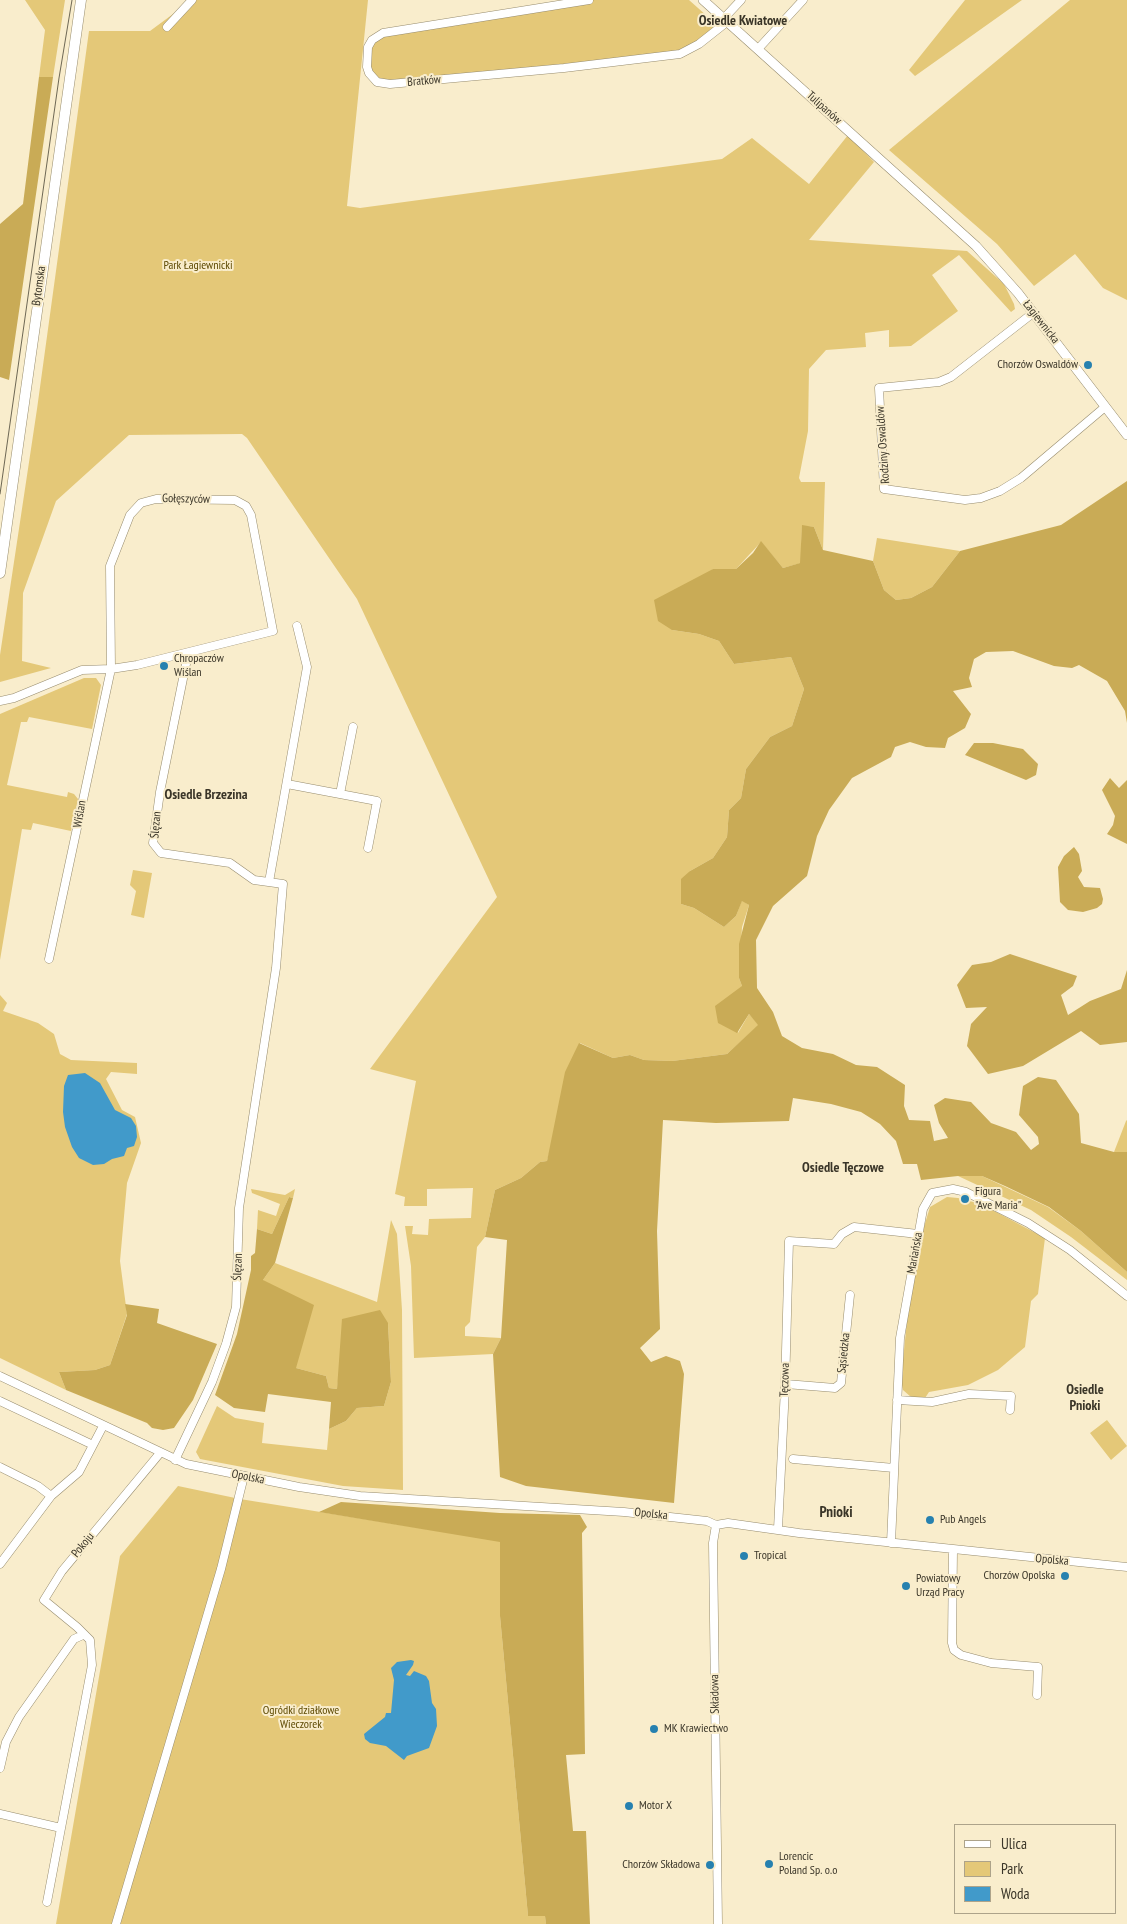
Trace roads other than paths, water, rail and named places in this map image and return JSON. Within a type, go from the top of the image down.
[{"type":"main road","name":"Bytomska","points":[[0,573],[21,411],[81,0]]},
{"type":"street","points":[[167,27],[192,0]]},
{"type":"street","name":"Bratków","points":[[588,0],[383,33],[372,40],[368,47],[366,67],[377,82],[390,84],[644,59],[689,50],[724,25],[741,0]]},
{"type":"street","name":"Tulipanów","points":[[703,0],[946,217]]},
{"type":"street","points":[[758,49],[803,0]]},
{"type":"street","name":"Łagiewnicka","points":[[946,217],[993,264],[1033,312],[1127,435]]},
{"type":"street","name":"Rodziny Oswaldów","points":[[1033,312],[951,377],[939,382],[879,388],[884,489],[965,500],[981,498],[1000,491],[1022,478],[1106,407]]},
{"type":"street","name":"Gołęszyców","points":[[111,669],[110,566],[134,508],[148,500],[235,500],[246,506],[251,515],[273,631],[188,654]]},
{"type":"street","points":[[269,882],[307,667],[297,626]]},
{"type":"street","points":[[0,701],[14,698],[82,670],[111,669],[188,654]]},
{"type":"street","name":"Ślęzan","points":[[175,1460],[212,1382],[226,1344],[236,1307],[239,1208],[276,968],[283,884],[254,880],[230,863],[161,853],[153,843],[160,792],[188,654]]},
{"type":"street","name":"Wiślan","points":[[49,959],[111,669]]},
{"type":"street","points":[[340,794],[353,727]]},
{"type":"street","points":[[287,784],[377,801],[368,848]]},
{"type":"street","name":"Mariańska","points":[[891,1543],[900,1338],[923,1209],[932,1194],[953,1189],[966,1192],[1045,1232],[1127,1296]]},
{"type":"street","name":"Tęczowa","points":[[778,1530],[786,1384],[789,1241],[834,1244],[842,1234],[854,1227],[918,1234]]},
{"type":"street","name":"Sąsiedzka","points":[[786,1384],[835,1388],[841,1383],[850,1295]]},
{"type":"street","points":[[0,1376],[175,1460]]},
{"type":"street","points":[[897,1400],[932,1402],[969,1394],[1012,1396],[1010,1410]]},
{"type":"street","points":[[0,1401],[93,1445]]},
{"type":"street","points":[[0,1564],[51,1496],[80,1472],[103,1426]]},
{"type":"street","name":"Pokoju","points":[[47,1902],[92,1665],[90,1640],[83,1635],[77,1626],[44,1600],[45,1596],[62,1571],[160,1453]]},
{"type":"street","points":[[793,1459],[894,1468]]},
{"type":"street","name":"Opolska","points":[[175,1460],[191,1466],[360,1496],[624,1512],[707,1521],[716,1525],[728,1523],[953,1550],[1127,1567]]},
{"type":"street","points":[[0,1467],[38,1486],[51,1496]]},
{"type":"street","points":[[116,1924],[151,1800],[221,1569],[244,1476]]},
{"type":"street","name":"Składowa","points":[[716,1525],[714,1543],[718,1924]]},
{"type":"street","points":[[953,1550],[952,1643],[954,1650],[966,1657],[992,1663],[1038,1667],[1037,1695]]},
{"type":"street","points":[[0,1768],[6,1742],[19,1717],[74,1639],[83,1635]]},
{"type":"street","points":[[0,1814],[60,1828]]},
{"type":"water","points":[[85,1073],[100,1083],[115,1110],[131,1118],[136,1126],[137,1137],[134,1146],[127,1148],[124,1156],[112,1159],[104,1164],[93,1165],[79,1158],[72,1147],[65,1127],[63,1112],[64,1086],[68,1075]]},
{"type":"water","points":[[414,1661],[413,1665],[406,1675],[410,1676],[414,1671],[426,1676],[429,1681],[432,1703],[436,1709],[437,1726],[429,1748],[407,1756],[404,1760],[386,1746],[370,1743],[365,1739],[364,1734],[385,1717],[386,1713],[391,1713],[394,1680],[391,1668],[397,1662]]},
{"type":"tram line","points":[[0,494],[59,78],[72,0]]},
{"type":"place","name":"Chorzów Oswaldów","points":[[1088,365]]},
{"type":"place","name":"Chropaczów Wiślan","points":[[164,666]]},
{"type":"place","name":"Figura \"Ave Maria\"","points":[[965,1199]]},
{"type":"place","name":"Pub Angels","points":[[930,1520]]},
{"type":"place","name":"Tropical","points":[[744,1556]]},
{"type":"place","name":"Chorzów Opolska","points":[[1065,1576]]},
{"type":"place","name":"Powiatowy Urząd Pracy","points":[[906,1586]]},
{"type":"place","name":"MK Krawiectwo","points":[[654,1729]]},
{"type":"place","name":"Motor X","points":[[629,1806]]},
{"type":"place","name":"Lorencic Poland Sp. o.o","points":[[769,1864]]},
{"type":"place","name":"Chorzów Składowa","points":[[710,1865]]},
{"type":"district","name":"Osiedle Kwiatowe","points":[[743,21]]},
{"type":"district","name":"Osiedle Brzezina","points":[[206,795]]},
{"type":"district","name":"Osiedle Tęczowe","points":[[843,1168]]},
{"type":"district","name":"Osiedle Pnioki","points":[[1085,1398]]},
{"type":"district","name":"Pnioki","points":[[836,1513]]},
{"type":"park label","name":"Park Łagiewnicki","points":[[198,266]]},
{"type":"park label","name":"Ogródki działkowe Wieczorek","points":[[301,1718]]}]
